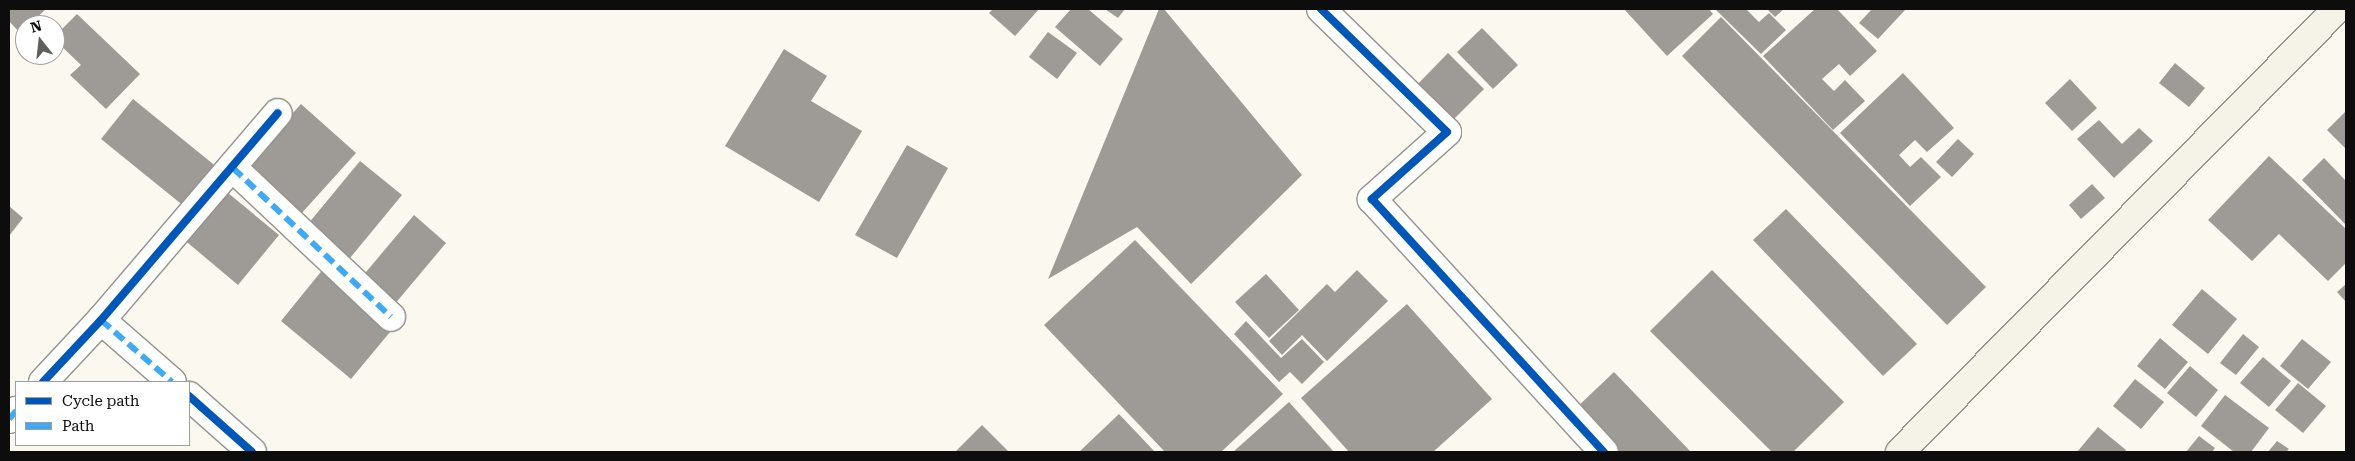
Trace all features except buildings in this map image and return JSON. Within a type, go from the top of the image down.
[{"type":"main road","points":[[1900,452],[2337,9]]},
{"type":"street","points":[[1321,9],[1447,132],[1372,199],[1604,452]]},
{"type":"street","points":[[44,381],[101,320],[233,168],[278,113]]},
{"type":"street","points":[[233,168],[391,317]]},
{"type":"street","points":[[101,320],[171,381]]},
{"type":"street","points":[[190,397],[252,452]]},
{"type":"marked path","points":[[233,168],[391,317]]},
{"type":"marked path","points":[[101,320],[171,381]]},
{"type":"marked path","points":[[9,419],[15,412]]},
{"type":"cycle path","points":[[1321,9],[1447,132],[1372,199],[1604,452]]},
{"type":"cycle path","points":[[44,381],[101,320],[278,113]]},
{"type":"cycle path","points":[[190,397],[252,452]]}]
